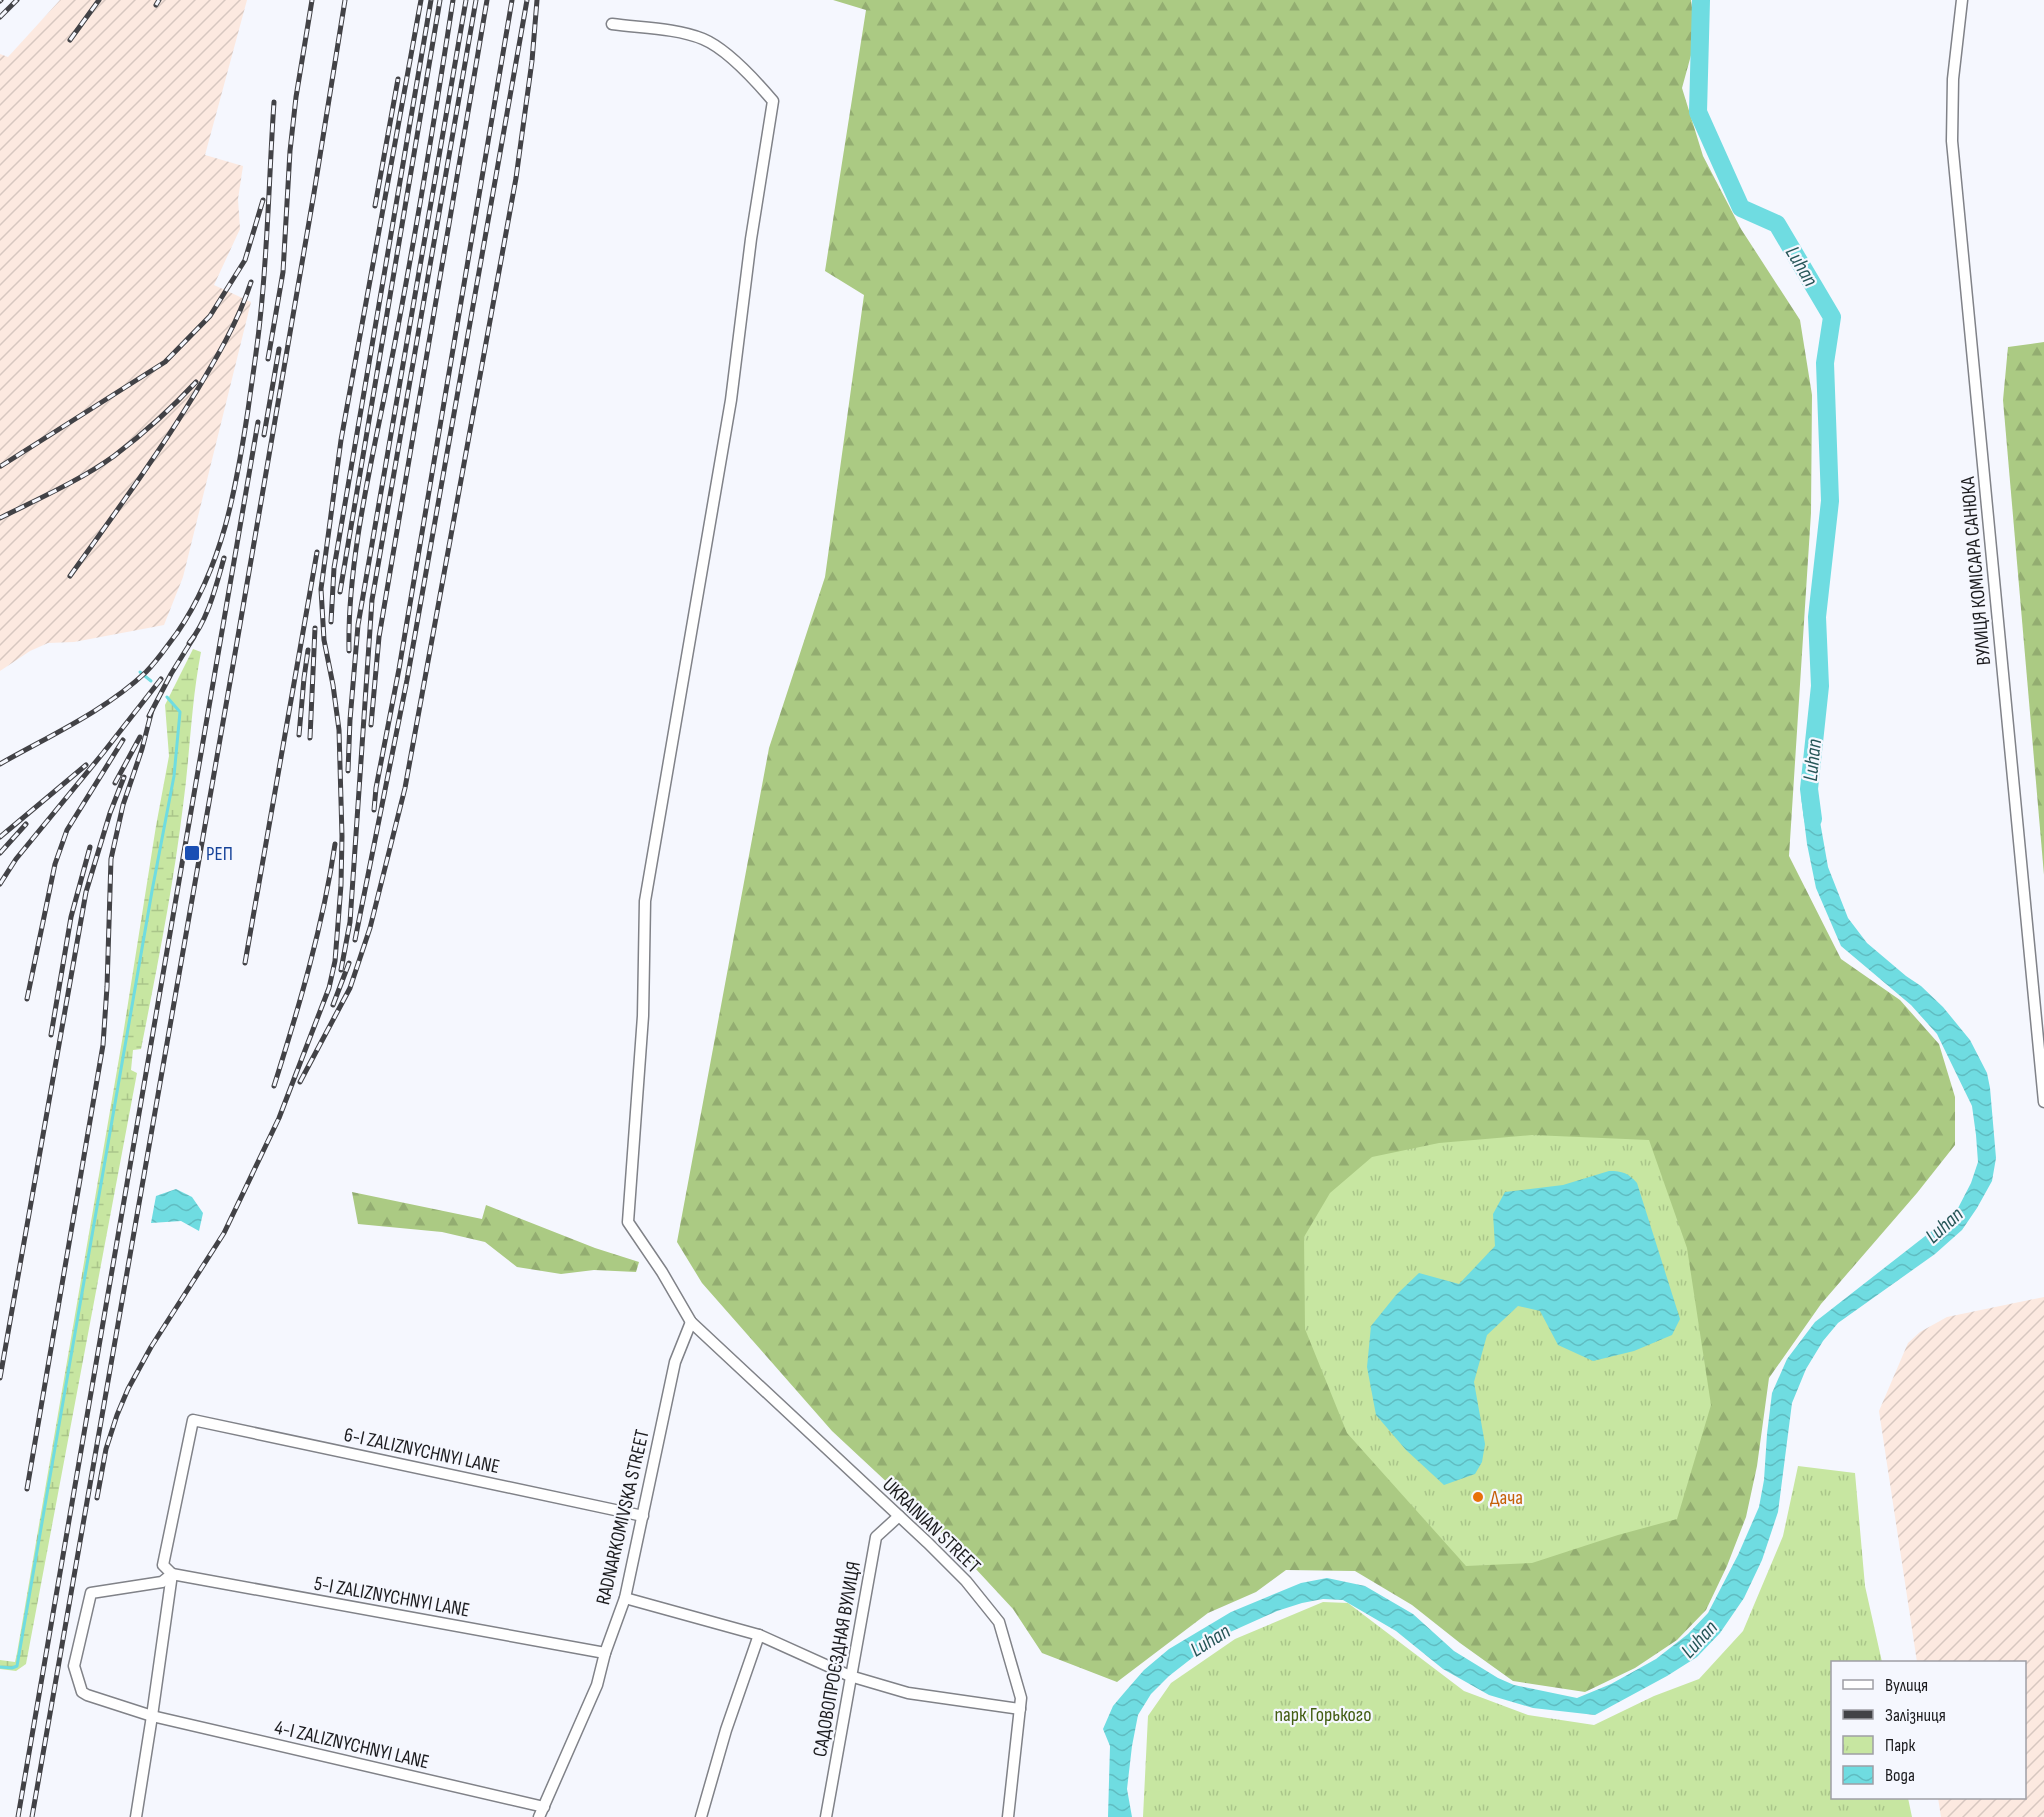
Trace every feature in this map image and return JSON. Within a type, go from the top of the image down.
[{"type":"street","name":"ВУЛИЦЯ КОМІСАРА САНЮКА","points":[[1962,0],[1953,79],[1952,141],[2044,1102]]},
{"type":"street","name":"UKRAINIAN STREET","points":[[612,24],[687,34],[706,40],[735,61],[773,101],[751,239],[731,400],[645,901],[643,1016],[628,1222],[662,1272],[691,1322],[966,1581],[999,1622],[1021,1698],[1008,1817]]},
{"type":"street","name":"RADNARKOMIVSKA STREET","points":[[542,1812],[597,1685],[605,1653],[625,1598],[675,1362],[691,1322]]},
{"type":"street","name":"6-I ZALIZNYCHNYI LANE","points":[[172,1574],[163,1565],[193,1420],[643,1516]]},
{"type":"street","name":"САДОВОПРОЄЗДНАЯ ВУЛИЦЯ","points":[[826,1817],[876,1537],[899,1516]]},
{"type":"street","name":"5-I ZALIZNYCHNYI LANE","points":[[172,1574],[605,1653]]},
{"type":"street","points":[[136,1817],[172,1574]]},
{"type":"street","name":"4-I ZALIZNYCHNYI LANE","points":[[172,1574],[162,1582],[91,1593],[74,1666],[82,1692],[152,1716],[542,1812]]},
{"type":"street","points":[[625,1598],[759,1635],[850,1676],[909,1693],[1020,1710]]},
{"type":"street","points":[[701,1817],[726,1730],[759,1635]]},
{"type":"shaded area","points":[[60,0],[247,0],[205,155],[243,166],[238,199],[240,229],[214,285],[251,302],[183,577],[164,625],[74,642],[48,643],[30,651],[0,671],[0,54],[8,57]]},
{"type":"shaded area","points":[[2044,1297],[2044,1817],[1941,1817],[1938,1799],[2026,1799],[2026,1661],[1917,1661],[1879,1411],[1908,1343],[1920,1332],[1947,1317]]},
{"type":"green space","points":[[833,0],[1691,0],[1696,37],[1682,88],[1703,156],[1741,229],[1800,320],[1812,395],[1811,513],[1789,856],[1841,959],[1900,1000],[1939,1044],[1955,1097],[1955,1145],[1917,1193],[1821,1304],[1769,1378],[1757,1466],[1746,1517],[1727,1566],[1706,1610],[1677,1640],[1635,1668],[1585,1692],[1513,1681],[1412,1605],[1355,1571],[1286,1570],[1256,1592],[1208,1613],[1117,1682],[1042,1653],[1013,1609],[949,1540],[832,1431],[702,1283],[677,1242],[769,748],[825,577],[864,295],[825,271],[866,10]]},
{"type":"green space","points":[[2044,342],[2044,875],[2003,400],[2008,347]]},
{"type":"green space","points":[[193,649],[201,652],[170,898],[141,1049],[133,1050],[131,1070],[137,1073],[26,1664],[16,1671],[0,1669],[0,1660],[15,1662],[17,1653],[123,1035],[169,756],[165,705]]},
{"type":"green space","points":[[1532,1135],[1649,1140],[1687,1248],[1711,1405],[1677,1519],[1618,1535],[1532,1563],[1466,1566],[1347,1433],[1305,1329],[1304,1237],[1330,1193],[1372,1157],[1439,1143]]},
{"type":"green space","points":[[352,1192],[482,1219],[486,1205],[595,1248],[639,1262],[636,1272],[594,1270],[561,1274],[517,1267],[485,1242],[442,1232],[358,1224]]},
{"type":"green space","name":"парк Горького","points":[[1798,1466],[1855,1473],[1865,1586],[1882,1661],[1831,1661],[1831,1799],[1908,1799],[1912,1817],[1143,1817],[1148,1716],[1171,1683],[1235,1639],[1323,1602],[1348,1603],[1464,1691],[1528,1715],[1594,1725],[1654,1696],[1699,1679],[1743,1631],[1783,1536]]},
{"type":"water","points":[[1815,793],[1828,867],[1848,918],[1867,943],[1921,986],[1943,1007],[1970,1040],[1987,1073],[1996,1158],[1992,1181],[1962,1230],[1935,1254],[1838,1323],[1823,1341],[1806,1369],[1792,1403],[1778,1512],[1762,1560],[1744,1598],[1720,1633],[1697,1657],[1595,1715],[1533,1708],[1489,1695],[1443,1669],[1396,1631],[1343,1600],[1323,1599],[1302,1603],[1277,1611],[1219,1637],[1169,1676],[1151,1694],[1138,1715],[1132,1746],[1127,1789],[1132,1817],[1108,1817],[1110,1746],[1103,1729],[1113,1706],[1144,1670],[1169,1649],[1231,1612],[1301,1583],[1327,1578],[1365,1586],[1413,1614],[1454,1651],[1498,1678],[1514,1685],[1577,1698],[1611,1684],[1656,1659],[1688,1634],[1708,1613],[1738,1555],[1759,1507],[1764,1480],[1772,1393],[1787,1359],[1815,1322],[1956,1212],[1971,1183],[1978,1162],[1972,1106],[1937,1034],[1911,1005],[1841,946],[1816,888],[1807,844],[1801,796]]},
{"type":"water","points":[[1609,1171],[1625,1173],[1637,1183],[1680,1319],[1672,1335],[1634,1351],[1593,1361],[1558,1345],[1540,1311],[1518,1306],[1487,1335],[1474,1382],[1485,1444],[1482,1462],[1475,1474],[1444,1485],[1406,1450],[1376,1415],[1367,1367],[1371,1326],[1396,1295],[1419,1273],[1459,1284],[1495,1246],[1493,1214],[1505,1192],[1563,1185]]},
{"type":"water","points":[[176,1189],[192,1197],[203,1213],[199,1231],[181,1221],[151,1223],[156,1196]]},
{"type":"waterway","name":"Luhan","points":[[1701,0],[1698,112],[1741,208],[1777,224],[1832,317],[1825,363],[1830,501],[1817,617],[1820,686],[1809,789],[1813,819]]},
{"type":"waterway","points":[[140,672],[151,681]]},
{"type":"waterway","points":[[0,1667],[17,1666],[174,776],[180,712],[167,697]]},
{"type":"railway","points":[[0,17],[17,0]]},
{"type":"railway","points":[[70,40],[99,0]]},
{"type":"railway","points":[[156,5],[159,0]]},
{"type":"railway","points":[[268,359],[283,272],[290,151],[296,97],[312,0]]},
{"type":"railway","points":[[32,1817],[237,642],[345,0]]},
{"type":"railway","points":[[97,1498],[106,1449],[128,1389],[151,1347],[224,1233],[279,1118],[329,988],[335,961],[342,836],[339,730],[324,640],[321,589],[341,440],[421,0]]},
{"type":"railway","points":[[331,622],[334,568],[431,0]]},
{"type":"railway","points":[[340,592],[440,0]]},
{"type":"railway","points":[[349,651],[352,581],[362,509],[407,276],[453,0]]},
{"type":"railway","points":[[348,771],[358,625],[466,0]]},
{"type":"railway","points":[[341,970],[350,922],[372,600],[476,0]]},
{"type":"railway","points":[[371,725],[379,637],[487,0]]},
{"type":"railway","points":[[374,810],[512,0]]},
{"type":"railway","points":[[355,940],[407,680],[527,0]]},
{"type":"railway","points":[[300,1082],[350,988],[370,928],[405,788],[516,178],[532,61],[537,0]]},
{"type":"railway","points":[[375,206],[398,79]]},
{"type":"railway","points":[[0,764],[95,711],[146,672],[177,633],[206,581],[217,554],[232,498],[248,410],[263,293],[274,102]]},
{"type":"railway","points":[[1,466],[165,362],[210,316],[245,260],[263,200]]},
{"type":"railway","points":[[70,576],[150,463],[196,392],[233,325],[251,282]]},
{"type":"railway","points":[[264,435],[279,349]]},
{"type":"railway","points":[[0,518],[73,481],[114,456],[156,421],[196,382]]},
{"type":"railway","points":[[18,1817],[258,422]]},
{"type":"railway","points":[[245,963],[317,552]]},
{"type":"railway","points":[[189,643],[206,613],[224,558]]},
{"type":"railway","points":[[310,738],[315,628]]},
{"type":"railway","points":[[149,716],[194,637]]},
{"type":"railway","points":[[299,735],[308,650]]},
{"type":"railway","points":[[0,884],[16,859],[161,679]]},
{"type":"railway","points":[[27,1489],[103,1045],[111,859],[123,805],[142,749],[152,710]]},
{"type":"railway","points":[[115,783],[140,737]]},
{"type":"railway","points":[[27,999],[55,864],[67,830],[123,740]]},
{"type":"railway","points":[[0,837],[86,765]]},
{"type":"railway","points":[[0,1378],[86,892],[110,813],[124,777]]},
{"type":"railway","points":[[0,853],[26,824]]},
{"type":"railway","points":[[274,1086],[309,966],[324,905],[335,844]]},
{"type":"railway","points":[[51,1035],[71,917],[90,847]]},
{"type":"railway","points":[[333,1005],[349,963]]},
{"type":"place","name":"РЕП","points":[[192,853]]},
{"type":"place","name":"Дача","points":[[1478,1497]]}]
